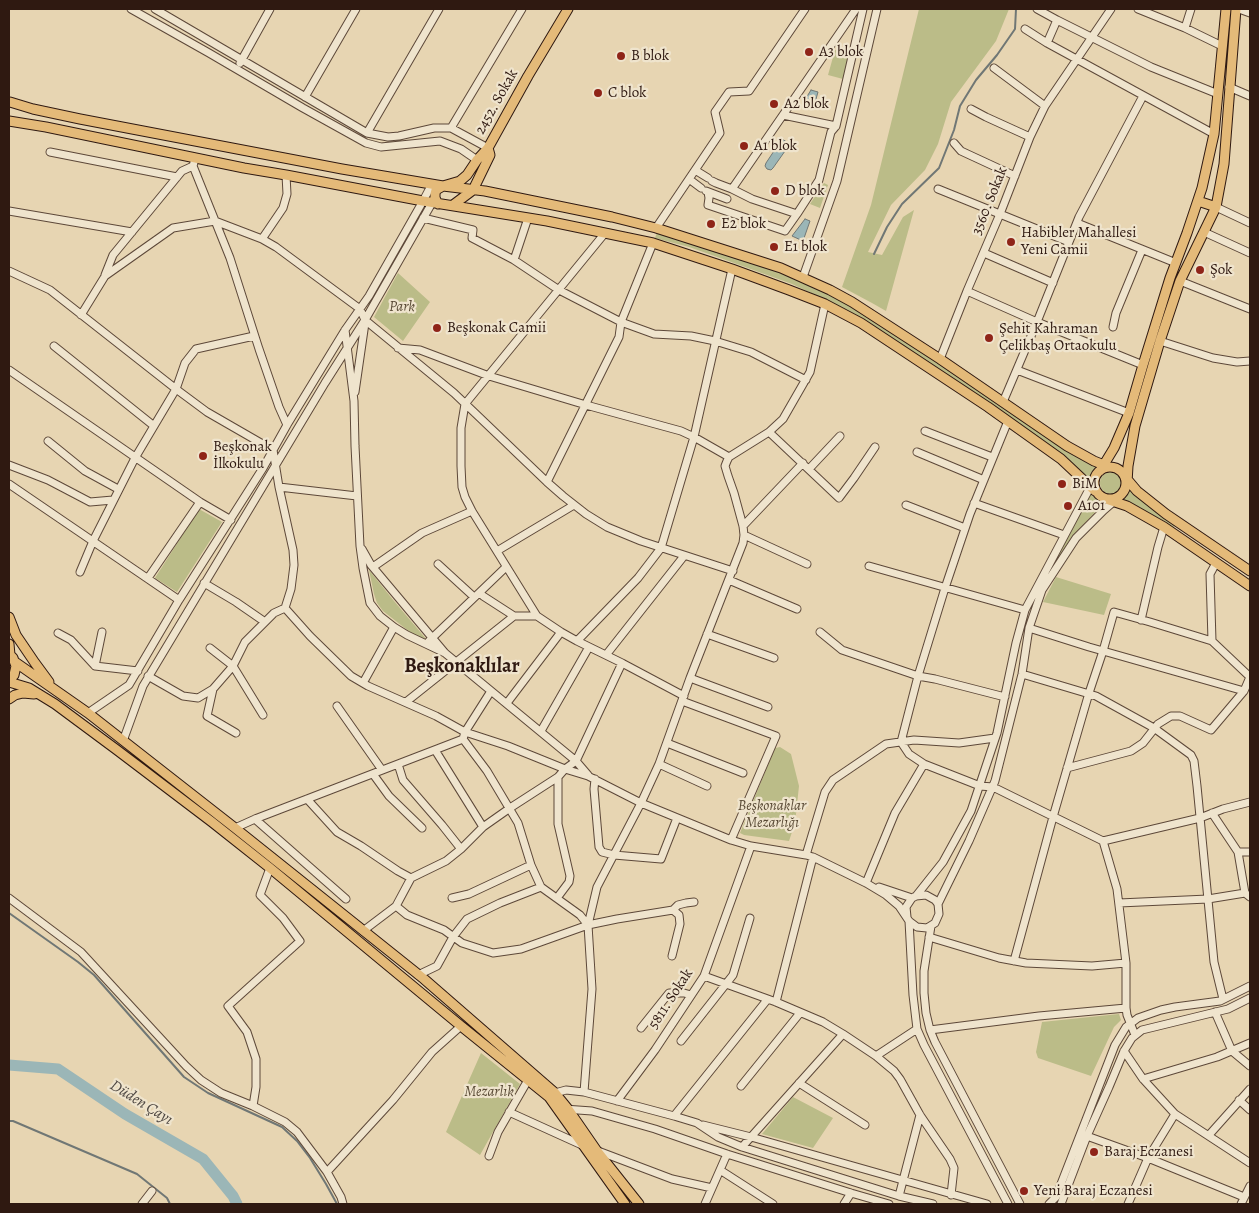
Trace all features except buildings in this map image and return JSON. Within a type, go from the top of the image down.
[{"type":"main road","name":"2452. Sokak","points":[[453,205],[473,190],[479,180],[490,155],[488,148],[568,9]]},
{"type":"main road","points":[[1093,486],[1096,475],[1104,468],[1129,413],[1142,365],[1202,188],[1214,134],[1226,9]]},
{"type":"main road","points":[[1114,500],[1124,493],[1126,488],[1135,426],[1180,281],[1216,208],[1224,164],[1237,9]]},
{"type":"main road","points":[[1250,571],[1166,514],[1137,491],[1119,470],[1104,468],[1067,446],[940,359],[852,302],[781,268],[656,228],[603,215],[485,191],[334,168],[80,119],[33,109],[10,101],[12,112],[9,120],[56,129],[194,162],[286,175],[431,203],[528,218],[653,243],[789,290],[824,304],[861,323],[1060,458],[1093,486],[1098,495],[1114,500],[1164,527],[1250,586]]},
{"type":"main road","points":[[431,203],[435,198],[436,190],[460,181],[488,148]]},
{"type":"main road","points":[[479,180],[485,191]]},
{"type":"main road","points":[[1198,201],[1216,208]]},
{"type":"main road","points":[[9,618],[16,635],[56,690]]},
{"type":"main road","points":[[9,644],[16,671],[9,681],[42,696],[117,750],[270,868],[528,1080],[552,1095],[556,1108],[626,1204]]},
{"type":"main road","points":[[11,657],[88,713],[418,975],[568,1109],[597,1151],[639,1204]]},
{"type":"main road","points":[[9,700],[15,695],[23,693],[42,696]]},
{"type":"street","points":[[131,9],[366,143],[381,147],[440,141],[461,149],[477,160]]},
{"type":"street","points":[[155,9],[367,133],[388,137],[434,128],[451,128],[488,148]]},
{"type":"street","points":[[237,69],[270,9]]},
{"type":"street","points":[[305,97],[356,9]]},
{"type":"street","points":[[367,133],[439,9]]},
{"type":"street","points":[[451,128],[522,9]]},
{"type":"street","points":[[656,228],[720,133],[715,112],[729,92],[749,91],[805,9]]},
{"type":"street","points":[[732,189],[856,9]]},
{"type":"street","points":[[705,190],[709,198],[708,205],[785,232],[819,180],[831,132],[836,126],[863,9]]},
{"type":"street","points":[[803,277],[836,181],[877,9]]},
{"type":"street","points":[[1037,9],[1151,67],[1218,94]]},
{"type":"street","name":"3560. Sokak","points":[[940,359],[1030,137],[1045,106],[1111,9]]},
{"type":"street","points":[[1138,9],[1149,11],[1222,46]]},
{"type":"street","points":[[1185,28],[1191,9]]},
{"type":"street","points":[[1237,9],[1250,13]]},
{"type":"street","points":[[1047,43],[1057,20]]},
{"type":"street","points":[[1025,29],[1047,43],[1214,134]]},
{"type":"street","points":[[994,68],[1045,106]]},
{"type":"street","points":[[1229,87],[1250,96]]},
{"type":"street","points":[[1003,402],[1054,283],[1077,223],[1143,96]]},
{"type":"street","points":[[971,109],[1030,137]]},
{"type":"street","points":[[783,115],[836,126]]},
{"type":"street","points":[[954,144],[961,152],[1015,176]]},
{"type":"street","points":[[50,152],[177,177]]},
{"type":"street","points":[[81,315],[105,276],[113,255],[182,171],[194,162],[230,258],[254,336],[287,425]]},
{"type":"street","points":[[695,170],[716,183],[797,214]]},
{"type":"street","points":[[262,239],[283,208],[287,194],[286,175]]},
{"type":"street","points":[[689,179],[705,190],[727,199]]},
{"type":"street","points":[[123,741],[142,686],[274,466],[365,320],[431,203],[432,184]]},
{"type":"street","points":[[938,189],[1069,242]]},
{"type":"street","points":[[88,713],[129,685],[345,330],[431,203]]},
{"type":"street","points":[[1216,208],[1250,223]]},
{"type":"street","points":[[9,211],[132,232]]},
{"type":"street","points":[[423,218],[473,230],[472,238],[514,260],[559,290],[621,322],[654,334],[691,336],[751,352],[806,380]]},
{"type":"street","points":[[514,260],[528,218]]},
{"type":"street","points":[[105,276],[173,228],[215,221],[262,239],[276,247],[360,309],[365,320],[454,393],[547,482],[574,505],[607,527],[641,541],[732,571]]},
{"type":"street","points":[[1077,223],[1176,263]]},
{"type":"street","points":[[1204,232],[1250,253]]},
{"type":"street","points":[[606,233],[465,404],[461,428],[462,487],[472,511],[537,616],[576,641],[622,663],[683,698],[776,736],[731,840]]},
{"type":"street","points":[[547,482],[619,337],[621,322],[653,243]]},
{"type":"street","points":[[1113,327],[1116,313],[1142,250]]},
{"type":"street","points":[[984,252],[1054,283]]},
{"type":"street","points":[[576,641],[638,578],[661,548],[694,437],[732,269]]},
{"type":"street","points":[[9,271],[50,290],[176,390],[207,412],[273,450]]},
{"type":"street","points":[[1180,281],[1250,309]]},
{"type":"street","points":[[967,291],[1142,365]]},
{"type":"street","points":[[584,1092],[592,989],[588,925],[597,887],[659,764],[690,678],[743,543],[743,526],[726,466],[729,457],[769,432],[783,419],[810,372],[824,304]]},
{"type":"street","points":[[354,401],[365,320]]},
{"type":"street","points":[[345,330],[354,401],[360,546],[370,603],[380,616],[394,627],[445,653]]},
{"type":"street","points":[[80,572],[118,489],[176,390],[186,363],[196,349],[254,336]]},
{"type":"street","points":[[1160,341],[1213,358],[1237,362],[1250,361]]},
{"type":"street","points":[[54,346],[154,426]]},
{"type":"street","points":[[398,348],[420,350],[489,376],[681,432],[694,437],[729,457]]},
{"type":"street","points":[[9,370],[200,502],[231,520]]},
{"type":"street","points":[[1017,370],[1129,413]]},
{"type":"street","points":[[1008,421],[965,528],[918,676],[901,742],[909,754],[924,764],[980,786],[992,787],[1103,841],[1200,818],[1223,809],[1250,802]]},
{"type":"street","points":[[769,432],[839,498],[874,447]]},
{"type":"street","points":[[926,432],[992,457]]},
{"type":"street","points":[[809,469],[840,436]]},
{"type":"street","points":[[48,441],[85,471],[118,489]]},
{"type":"street","points":[[148,676],[183,696],[198,698],[213,688],[233,666],[246,642],[265,622],[274,613],[285,608],[291,589],[294,565],[293,550],[278,487],[273,450]]},
{"type":"street","points":[[917,452],[984,480]]},
{"type":"street","points":[[743,526],[803,463]]},
{"type":"street","points":[[9,465],[48,480],[90,502],[113,500]]},
{"type":"street","points":[[9,484],[179,600]]},
{"type":"street","points":[[1008,1204],[924,1045],[918,1029],[913,995],[906,907],[943,862],[971,811],[995,738],[1025,610],[1064,535],[1093,486]]},
{"type":"street","points":[[278,487],[357,496]]},
{"type":"street","points":[[285,608],[310,636],[352,676],[363,683],[406,702],[464,736],[508,746],[565,769],[592,777],[641,803],[731,840],[751,846],[809,856],[866,883],[886,895],[899,906],[908,919],[917,927],[927,928],[935,922],[939,914],[938,904],[969,841],[995,781],[1022,674],[1029,628],[1042,590],[1076,538],[1114,500]]},
{"type":"street","points":[[148,578],[200,502]]},
{"type":"street","points":[[974,503],[1064,535]]},
{"type":"street","points":[[497,552],[574,505]]},
{"type":"street","points":[[906,505],[965,528]]},
{"type":"street","points":[[373,567],[422,533],[472,511]]},
{"type":"street","points":[[1141,620],[1164,527]]},
{"type":"street","points":[[744,535],[807,564]]},
{"type":"street","points":[[360,546],[373,567],[445,653],[541,731],[592,777],[599,847],[602,852],[614,855],[661,859],[677,818]]},
{"type":"street","points":[[606,655],[684,556]]},
{"type":"street","points":[[1212,641],[1210,574],[1216,563]]},
{"type":"street","points":[[438,564],[477,594],[514,616],[537,616]]},
{"type":"street","points":[[869,566],[1025,610]]},
{"type":"street","points":[[426,644],[506,567]]},
{"type":"street","points":[[729,580],[798,609]]},
{"type":"street","points":[[204,583],[265,622]]},
{"type":"street","points":[[1014,961],[1067,768],[1114,612],[1212,641],[1250,677],[1244,691],[1212,730],[1180,716],[1171,716],[1158,724],[1143,743],[1131,751],[1067,768]]},
{"type":"street","points":[[406,702],[514,616]]},
{"type":"street","points":[[363,683],[394,627]]},
{"type":"street","points":[[1029,628],[1244,691]]},
{"type":"street","points":[[95,666],[102,632]]},
{"type":"street","points":[[507,704],[561,632]]},
{"type":"street","points":[[820,632],[842,650],[918,676],[1005,697]]},
{"type":"street","points":[[58,633],[71,640],[95,666],[138,671]]},
{"type":"street","points":[[707,634],[774,658]]},
{"type":"street","points":[[541,731],[589,647]]},
{"type":"street","points":[[210,648],[233,666],[263,715]]},
{"type":"street","points":[[363,931],[396,906],[411,878],[446,861],[483,827],[558,777],[576,761],[622,663]]},
{"type":"street","points":[[1022,674],[1096,696],[1154,728],[1191,755],[1194,761],[1214,962],[1223,1000]]},
{"type":"street","points":[[690,678],[768,708]]},
{"type":"street","points":[[213,688],[207,716],[236,734]]},
{"type":"street","points":[[235,828],[435,750],[464,736],[491,691]]},
{"type":"street","points":[[336,706],[382,770]]},
{"type":"street","points":[[464,736],[487,770],[518,823],[541,887],[580,915],[588,925]]},
{"type":"street","points":[[776,1002],[809,856],[826,792],[833,780],[886,744],[914,740],[959,743],[995,738]]},
{"type":"street","points":[[667,742],[742,773]]},
{"type":"street","points":[[435,750],[483,827]]},
{"type":"street","points":[[398,764],[403,780],[461,849]]},
{"type":"street","points":[[659,764],[707,786]]},
{"type":"street","points":[[866,883],[895,813],[924,764]]},
{"type":"street","points":[[373,774],[389,796],[422,828]]},
{"type":"street","points":[[557,898],[569,882],[570,876],[558,824],[558,777]]},
{"type":"street","points":[[307,799],[336,832],[411,878]]},
{"type":"street","points":[[1119,903],[1208,899],[1248,895],[1238,852],[1212,814]]},
{"type":"street","points":[[255,819],[346,899]]},
{"type":"street","points":[[1103,841],[1117,889],[1126,963],[1126,1008],[1135,1035]]},
{"type":"street","name":"5811. Sokak","points":[[618,1101],[655,1050],[704,976],[751,846]]},
{"type":"street","points":[[1238,852],[1250,852]]},
{"type":"street","points":[[452,898],[469,894],[532,866]]},
{"type":"street","points":[[253,1106],[256,1087],[256,1059],[246,1032],[228,1006],[300,941],[283,918],[260,895],[270,868]]},
{"type":"street","points":[[866,883],[914,897],[926,895],[938,904]]},
{"type":"street","points":[[418,975],[437,966],[453,936],[467,918],[541,887]]},
{"type":"street","points":[[9,898],[81,952],[201,1080],[221,1093],[285,1122],[297,1132],[308,1144],[327,1172],[343,1204]]},
{"type":"street","points":[[396,906],[407,916],[444,930],[462,943],[493,953],[521,949],[588,925],[674,910],[678,905],[694,902]]},
{"type":"street","points":[[672,956],[680,924],[679,915],[674,910]]},
{"type":"street","points":[[682,1042],[733,975],[750,918]]},
{"type":"street","points":[[931,926],[924,971],[926,1013],[930,1030],[1020,1203]]},
{"type":"street","points":[[929,937],[999,958],[1026,963],[1092,966],[1126,963]]},
{"type":"street","points":[[704,976],[776,1002],[823,1022],[876,1056],[894,1071],[920,1115],[950,1159],[954,1168],[951,1195]]},
{"type":"street","points":[[1062,1204],[1115,1045],[1130,1023],[1138,1018],[1176,1006],[1217,1002],[1250,986]]},
{"type":"street","points":[[641,1028],[669,993],[691,995]]},
{"type":"street","points":[[1049,1204],[1056,1196],[1084,1135],[1110,1087],[1124,1051],[1132,1038],[1142,1030],[1228,1009],[1250,998]]},
{"type":"street","points":[[674,1116],[768,1000]]},
{"type":"street","points":[[930,1030],[1039,1016],[1126,1008]]},
{"type":"street","points":[[1215,1012],[1232,1051],[1250,1066]]},
{"type":"street","points":[[741,1086],[800,1013]]},
{"type":"street","points":[[327,1172],[393,1100],[432,1052],[461,1026]]},
{"type":"street","points":[[876,1056],[918,1029]]},
{"type":"street","points":[[742,1147],[843,1034]]},
{"type":"street","points":[[1142,1079],[1216,1057],[1250,1043]]},
{"type":"street","points":[[1124,1051],[1142,1079],[1176,1114],[1250,1163]]},
{"type":"street","points":[[489,1156],[498,1132],[528,1080]]},
{"type":"street","points":[[799,1083],[865,1125]]},
{"type":"street","points":[[552,1095],[566,1090],[584,1092],[751,1136],[987,1204]]},
{"type":"street","points":[[1209,1135],[1250,1090]]},
{"type":"street","points":[[1239,1100],[1250,1110]]},
{"type":"street","points":[[556,1108],[592,1111],[655,1129],[727,1154],[890,1204]]},
{"type":"street","points":[[509,1112],[584,1146]]},
{"type":"street","points":[[1128,1204],[1148,1158],[1176,1114]]},
{"type":"street","points":[[900,1196],[920,1115]]},
{"type":"street","points":[[697,1123],[718,1137],[742,1147],[900,1196],[933,1204]]},
{"type":"street","points":[[1084,1135],[1148,1158],[1242,1201],[1250,1186]]},
{"type":"street","points":[[597,1151],[672,1179],[712,1188]]},
{"type":"street","points":[[705,1204],[727,1154]]},
{"type":"street","points":[[720,1170],[773,1204]]},
{"type":"street","points":[[142,1204],[152,1191]]},
{"type":"street","points":[[844,1204],[851,1193]]},
{"type":"green space","points":[[919,9],[1009,9],[996,41],[951,102],[938,144],[925,170],[891,205],[868,252],[882,255],[903,217],[914,210],[886,311],[842,287],[871,205]]},
{"type":"green space","points":[[835,50],[849,53],[843,79],[828,75]]},
{"type":"green space","points":[[824,183],[828,185],[820,208],[810,204]]},
{"type":"green space","points":[[657,232],[795,278],[829,294],[866,314],[1066,450],[1097,466],[1089,479],[1063,455],[863,319],[792,284],[689,247],[655,238]]},
{"type":"green space","name":"Park","points":[[398,273],[430,302],[403,341],[374,317]]},
{"type":"green space","points":[[1111,472],[1119,475],[1122,483],[1119,491],[1111,494],[1103,491],[1100,483],[1103,475]]},
{"type":"green space","points":[[1130,489],[1175,524],[1174,527],[1122,500]]},
{"type":"green space","points":[[1090,494],[1104,505],[1070,539],[1040,588]]},
{"type":"green space","points":[[199,509],[222,522],[177,592],[155,578]]},
{"type":"green space","points":[[369,570],[427,640],[415,636],[383,611],[377,603]]},
{"type":"green space","points":[[1056,577],[1111,594],[1104,615],[1043,602]]},
{"type":"green space","name":"Beşkonaklar Mezarlığı","points":[[780,747],[791,754],[799,786],[795,823],[789,841],[744,835],[740,833],[775,748]]},
{"type":"green space","points":[[1119,1014],[1121,1020],[1114,1027],[1091,1076],[1038,1058],[1036,1052],[1042,1022]]},
{"type":"green space","name":"Mezarlık","points":[[481,1053],[520,1084],[480,1155],[446,1132]]},
{"type":"green space","points":[[793,1097],[833,1118],[813,1148],[762,1134]]},
{"type":"water","points":[[811,90],[818,92],[814,106],[811,108],[805,107],[803,103]]},
{"type":"water","points":[[782,139],[790,144],[773,168],[771,170],[767,169],[766,163]]},
{"type":"water","points":[[805,219],[810,221],[803,241],[792,236]]},
{"type":"waterway","points":[[874,254],[887,227],[902,204],[939,168],[954,130],[960,106],[976,80],[1015,29],[1016,9]]},
{"type":"waterway","points":[[9,913],[94,975],[184,1077],[208,1093],[282,1127],[297,1141],[310,1158],[337,1204]]},
{"type":"waterway","name":"Düden Çayı","points":[[9,1065],[58,1069],[125,1114],[203,1159],[233,1196],[237,1204]]},
{"type":"waterway","points":[[9,1121],[13,1121],[137,1174],[167,1198],[170,1204]]},
{"type":"place","name":"A3 blok","points":[[809,52]]},
{"type":"place","name":"B blok","points":[[621,56]]},
{"type":"place","name":"C blok","points":[[598,93]]},
{"type":"place","name":"A2 blok","points":[[774,104]]},
{"type":"place","name":"A1 blok","points":[[744,146]]},
{"type":"place","name":"D blok","points":[[775,191]]},
{"type":"place","name":"E2 blok","points":[[711,224]]},
{"type":"place","name":"Habibler Mahallesi Yeni Camii","points":[[1011,242]]},
{"type":"place","name":"E1 blok","points":[[774,247]]},
{"type":"place","name":"Şok","points":[[1200,270]]},
{"type":"place","name":"Beşkonak Camii","points":[[437,328]]},
{"type":"place","name":"Şehit Kahraman Çelikbaş Ortaokulu","points":[[989,338]]},
{"type":"place","name":"Beşkonak İlkokulu","points":[[203,456]]},
{"type":"place","name":"BiM","points":[[1062,484]]},
{"type":"place","name":"A101","points":[[1068,506]]},
{"type":"place","name":"Baraj Eczanesi","points":[[1094,1152]]},
{"type":"place","name":"Yeni Baraj Eczanesi","points":[[1024,1191]]},
{"type":"district","name":"Beşkonaklılar","points":[[462,667]]}]
